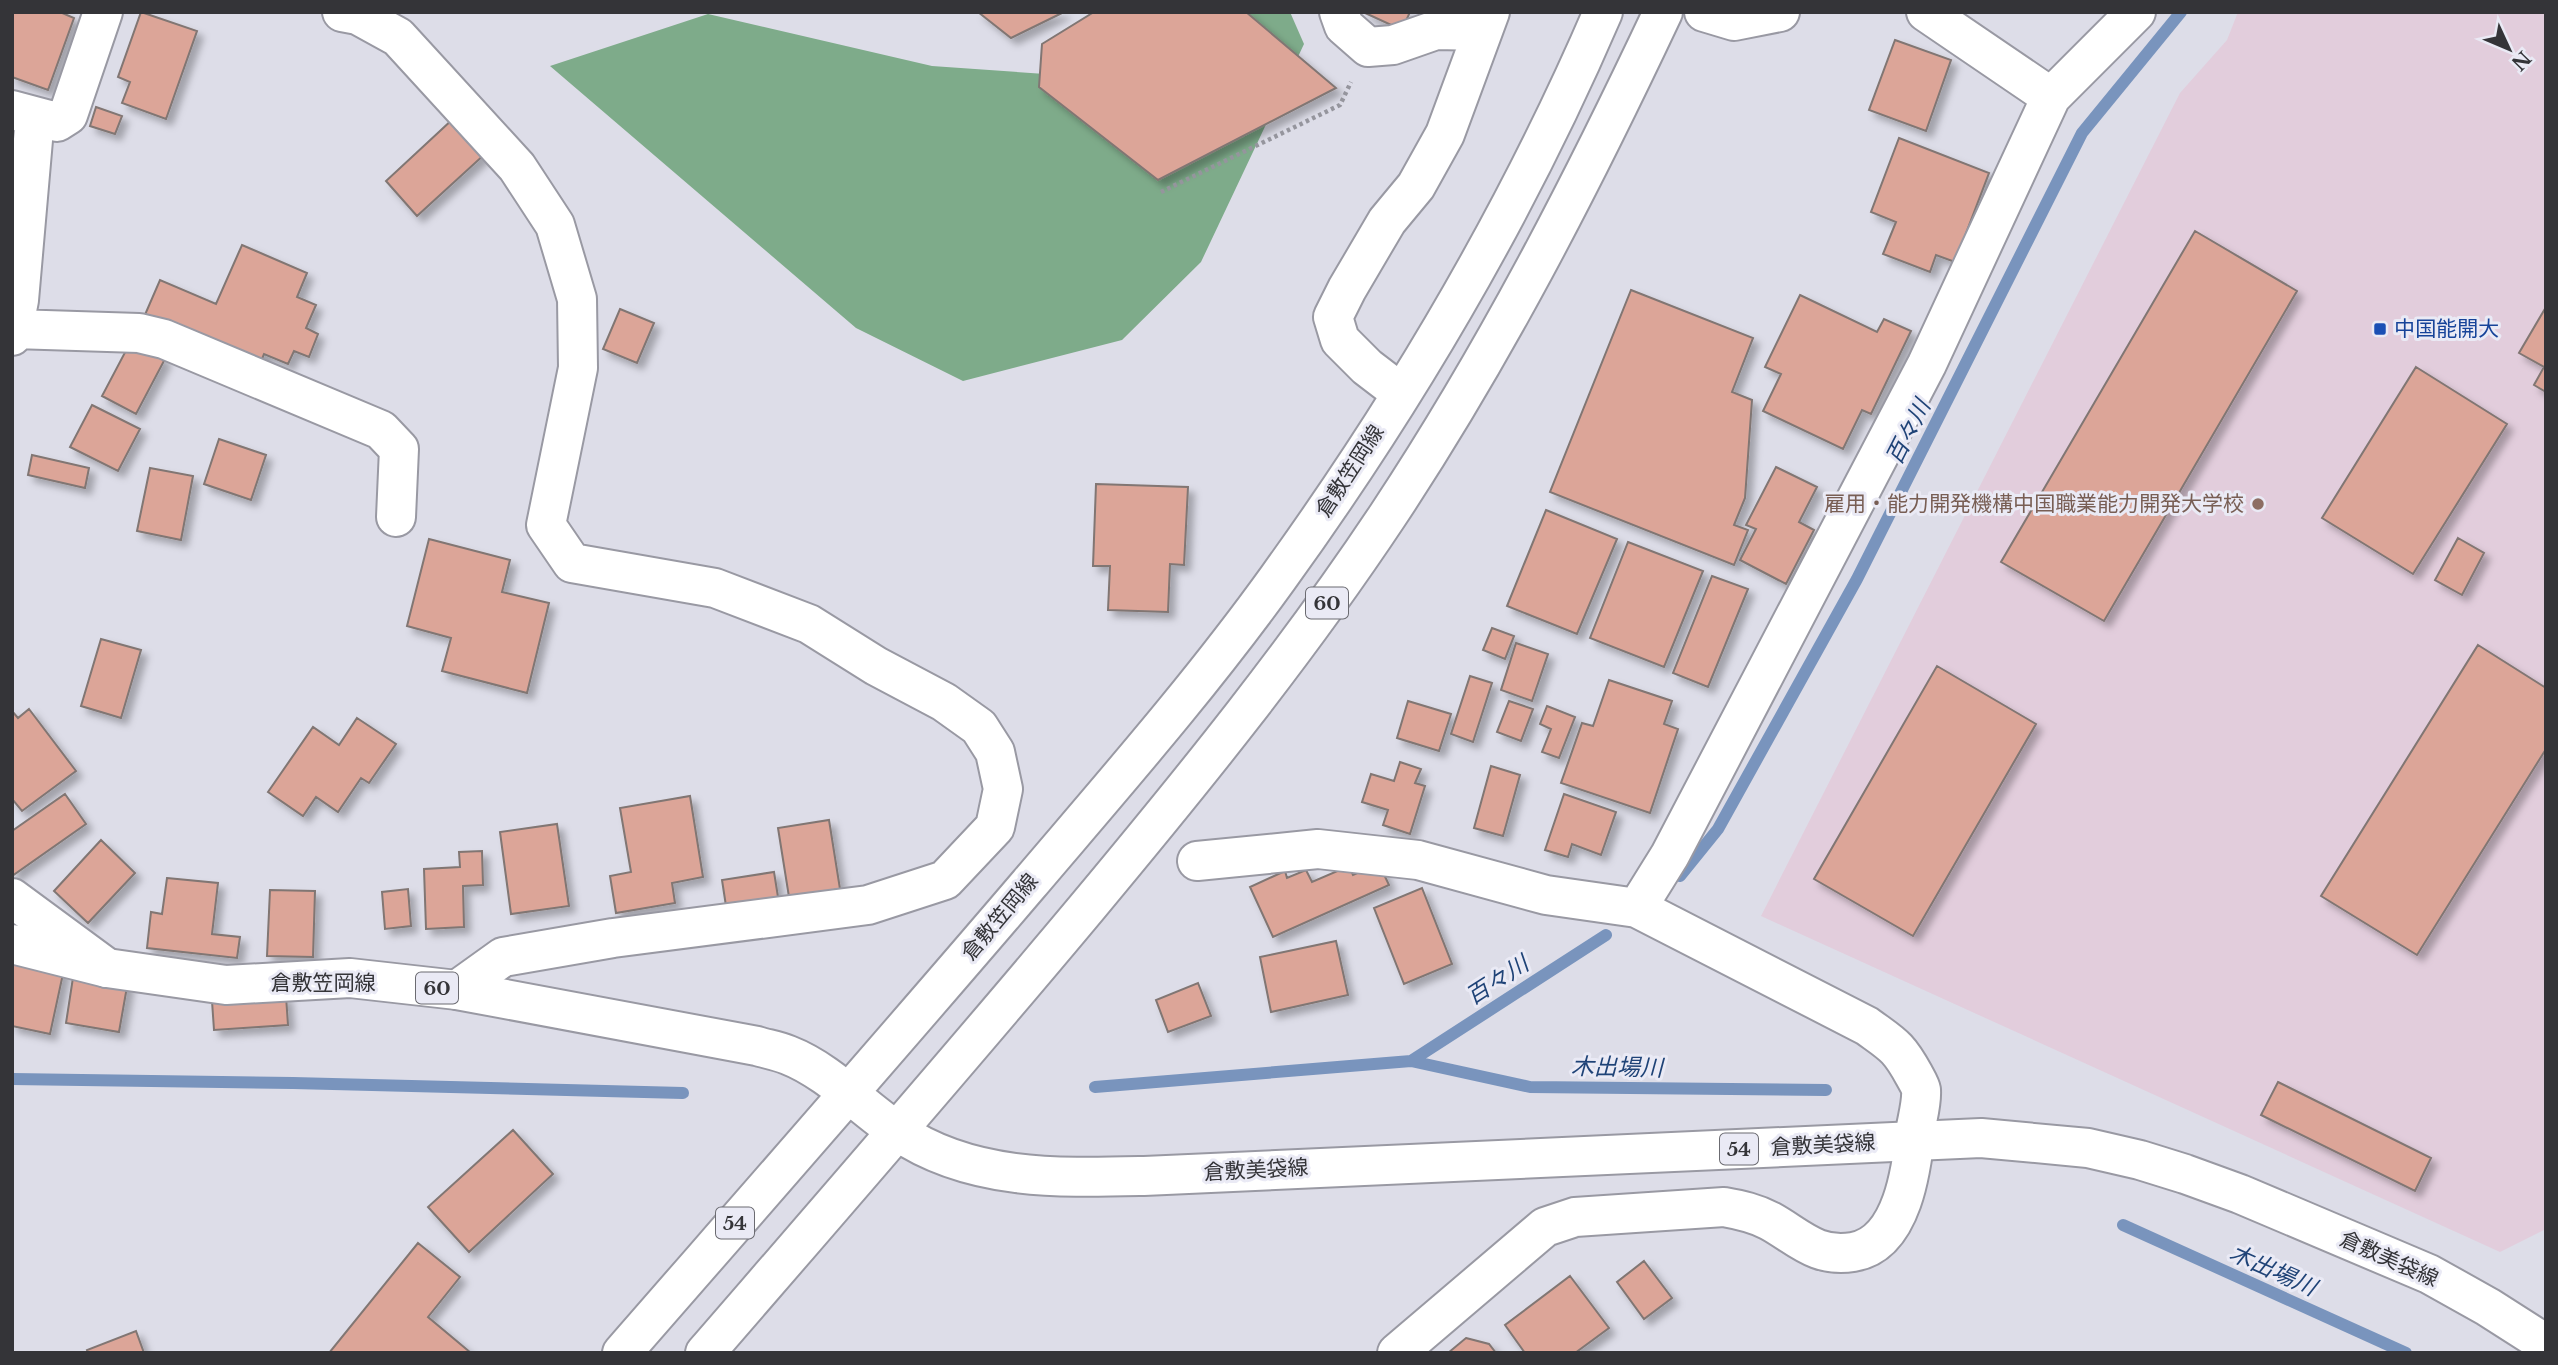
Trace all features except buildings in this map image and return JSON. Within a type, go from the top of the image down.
[{"type":"main road","points":[[103,12],[68,115],[57,122],[23,114],[19,300],[13,333],[139,333],[164,339],[382,430],[399,449],[396,517]]},
{"type":"main road","points":[[342,12],[358,15],[398,37],[517,167],[555,225],[577,299],[578,368],[546,525],[572,563],[715,588],[809,624],[876,666],[944,702],[979,727],[995,752],[1003,789],[995,827],[944,880],[868,905],[613,938],[503,957],[457,990]]},
{"type":"main road","points":[[1339,12],[1344,26],[1368,47],[1393,45],[1436,30],[1486,22],[1445,134],[1416,186],[1387,221],[1333,317],[1340,340],[1367,367],[1401,393]]},
{"type":"main road","name":"倉敷笠岡線","points":[[12,944],[107,968],[226,985],[350,978],[457,990],[757,1046],[789,1056],[848,1094],[1215,662],[1321,515],[1401,393],[1483,258],[1534,162],[1603,12]]},
{"type":"main road","name":"60","points":[[898,1132],[1194,780],[1314,620],[1387,516],[1448,420],[1526,287],[1584,176],[1663,12]]},
{"type":"main road","points":[[1704,12],[1734,21],[1780,12]]},
{"type":"main road","points":[[1926,12],[2051,97]]},
{"type":"main road","points":[[1637,908],[1670,855],[1927,364],[2051,97],[2136,12]]},
{"type":"main road","points":[[1198,861],[1318,849],[1418,860],[1546,895],[1637,908],[1867,1026],[1900,1049],[1921,1089],[1904,1197],[1894,1223],[1876,1241],[1856,1252],[1833,1254],[1811,1248],[1770,1221],[1748,1211],[1724,1207],[1575,1217],[1545,1227],[1397,1353]]},
{"type":"main road","points":[[12,898],[107,968]]},
{"type":"main road","name":"倉敷美袋線","points":[[848,1094],[898,1132],[951,1159],[1009,1173],[1069,1178],[1915,1140],[1981,1138],[2088,1147],[2162,1167],[2240,1195],[2429,1275],[2488,1307],[2546,1344]]},
{"type":"main road","name":"54","points":[[622,1353],[848,1094]]},
{"type":"main road","points":[[705,1353],[898,1132]]},
{"type":"path","points":[[1161,192],[1340,105],[1368,47]]},
{"type":"shaded area","name":"雇用・能力開発機構中国職業能力開発大学校","points":[[2238,12],[2546,12],[2546,1229],[2500,1252],[1761,916],[2180,93],[2227,40]]},
{"type":"green space","points":[[1104,12],[1290,12],[1304,44],[1201,262],[1122,340],[963,381],[856,328],[550,66],[708,14],[932,66],[1045,74]]},
{"type":"waterway","name":"百々川","points":[[1680,876],[1718,829],[1857,579],[2082,133],[2181,12]]},
{"type":"waterway","name":"百々川","points":[[1411,1061],[1606,935]]},
{"type":"waterway","name":"木出場川","points":[[1095,1087],[1411,1061],[1530,1087],[1826,1090]]},
{"type":"waterway","points":[[12,1079],[683,1093]]},
{"type":"waterway","name":"木出場川","points":[[2123,1225],[2406,1353]]},
{"type":"place","name":"中国能開大","points":[[2380,329]]},
{"type":"place","name":"雇用・能力開発機構中国職業能力開発大学校","points":[[2258,504]]}]
